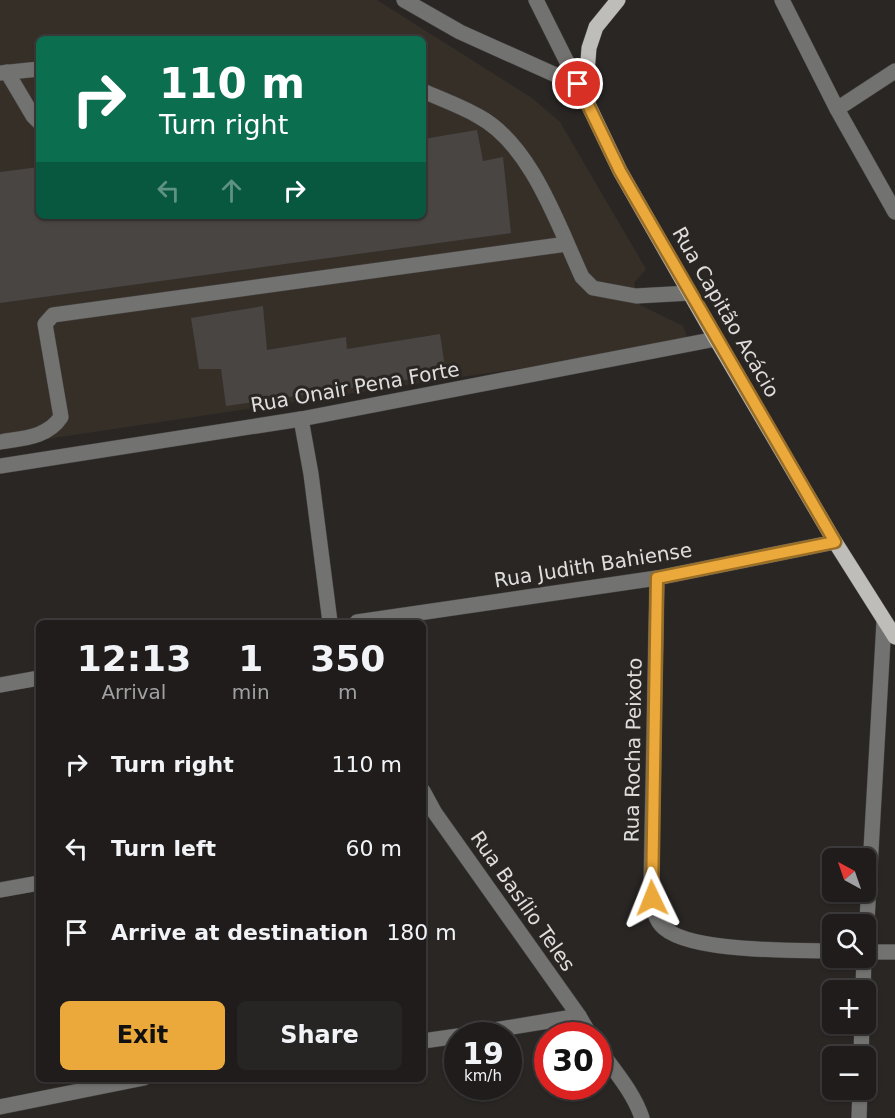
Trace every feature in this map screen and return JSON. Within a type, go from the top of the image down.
[{"type":"main road","points":[[581,91],[596,27],[618,0]]},
{"type":"main road","name":"Rua Capitão Acácio","points":[[581,91],[620,171],[716,339],[835,542],[895,637]]},
{"type":"street","points":[[404,0],[460,32],[581,91]]},
{"type":"street","name":"Rua Capitão Acácio","points":[[536,0],[581,91]]},
{"type":"street","points":[[782,0],[837,109],[895,212]]},
{"type":"street","points":[[36,69],[4,73],[36,120]]},
{"type":"street","points":[[837,109],[895,71]]},
{"type":"street","points":[[426,92],[480,116],[513,144],[537,178],[582,277],[593,288],[636,296],[690,293]]},
{"type":"street","points":[[0,442],[39,435],[56,425],[61,417],[45,324],[53,315],[567,244]]},
{"type":"street","name":"Rua Onair Pena Forte","points":[[0,466],[301,419],[716,339]]},
{"type":"street","points":[[301,419],[311,474],[330,620]]},
{"type":"street","name":"Rua Judith Bahiense","points":[[371,620],[657,578],[835,542]]},
{"type":"street","name":"Rua Rocha Peixoto","points":[[657,578],[651,886],[653,911],[662,925],[672,934],[695,942],[754,948],[822,951]]},
{"type":"street","points":[[867,914],[884,622]]},
{"type":"street","points":[[0,685],[36,679]]},
{"type":"street","name":"Rua Basílio Teles","points":[[429,814],[582,1022]]},
{"type":"street","points":[[0,890],[36,884]]},
{"type":"street","points":[[876,952],[895,952]]},
{"type":"street","points":[[522,1025],[579,1016]]},
{"type":"street","points":[[426,1041],[444,1038]]},
{"type":"street","points":[[612,1067],[640,1109],[642,1118]]},
{"type":"street","points":[[0,1107],[124,1082]]},
{"type":"street","points":[[859,1118],[860,1100]]},
{"type":"street","points":[[0,1113],[6,1118]]},
{"type":"shaded area","points":[[0,0],[377,0],[532,98],[560,122],[646,269],[634,283],[640,305],[683,326],[690,343],[0,446]]},
{"type":"building","points":[[477,130],[483,161],[503,157],[511,233],[0,303],[0,172],[36,167],[36,219],[426,219],[426,138]]},
{"type":"building","points":[[263,306],[267,350],[346,337],[347,349],[440,334],[446,374],[226,406],[221,369],[199,369],[191,318]]},
{"type":"route","points":[[578,84],[620,171],[835,542],[657,578],[652,898]]}]
